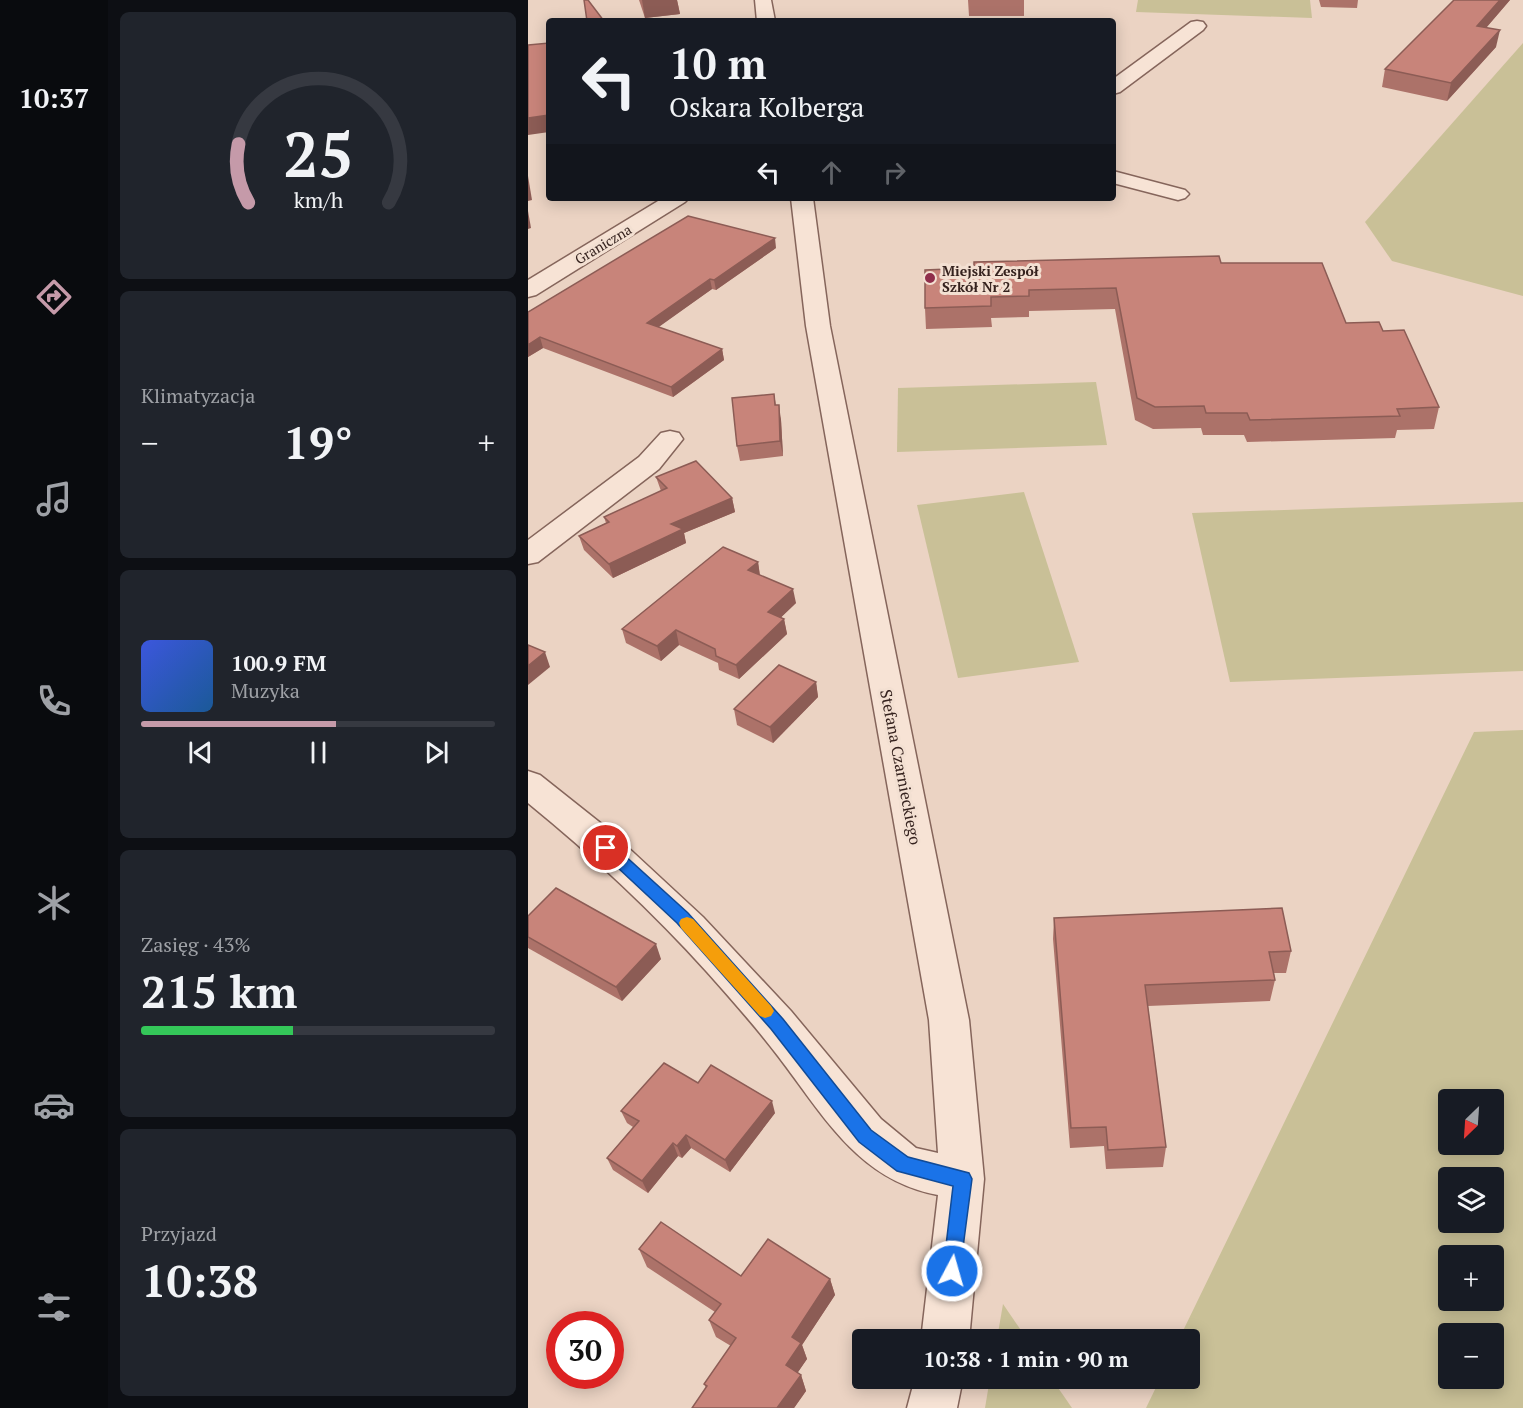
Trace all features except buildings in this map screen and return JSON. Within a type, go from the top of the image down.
[{"type":"street","points":[[764,0],[766,18]]},
{"type":"street","points":[[1116,86],[1197,26]]},
{"type":"street","points":[[1116,178],[1178,194]]},
{"type":"street","name":"Graniczna","points":[[528,290],[673,201]]},
{"type":"street","name":"Stefana Czarnieckiego","points":[[802,201],[818,326],[949,1020],[962,1179],[946,1329]]},
{"type":"street","points":[[528,555],[649,463],[670,439]]},
{"type":"street","points":[[528,784],[576,820],[682,918],[777,1024],[865,1136],[903,1165],[962,1179]]},
{"type":"street","points":[[932,1408],[936,1389]]},
{"type":"shaded area","points":[[1138,0],[1310,0],[1312,18],[1136,12]]},
{"type":"shaded area","points":[[1523,43],[1523,296],[1392,261],[1365,222]]},
{"type":"shaded area","points":[[1096,382],[1107,445],[897,452],[898,388]]},
{"type":"shaded area","points":[[1024,492],[1079,662],[958,678],[917,505]]},
{"type":"shaded area","points":[[1523,502],[1523,671],[1230,682],[1192,513]]},
{"type":"shaded area","points":[[1523,730],[1523,1408],[1146,1408],[1155,1389],[1200,1389],[1200,1329],[1184,1329],[1474,732]]},
{"type":"shaded area","points":[[1003,1304],[1020,1329],[999,1329]]},
{"type":"shaded area","points":[[988,1389],[1059,1389],[1072,1408],[985,1408]]},
{"type":"slow traffic","points":[[687,923],[765,1011]]},
{"type":"place","name":"Miejski Zespół Szkół Nr 2","points":[[930,278]]},
{"type":"route","points":[[606,848],[682,918],[777,1024],[865,1136],[903,1165],[962,1179],[952,1271]]}]
